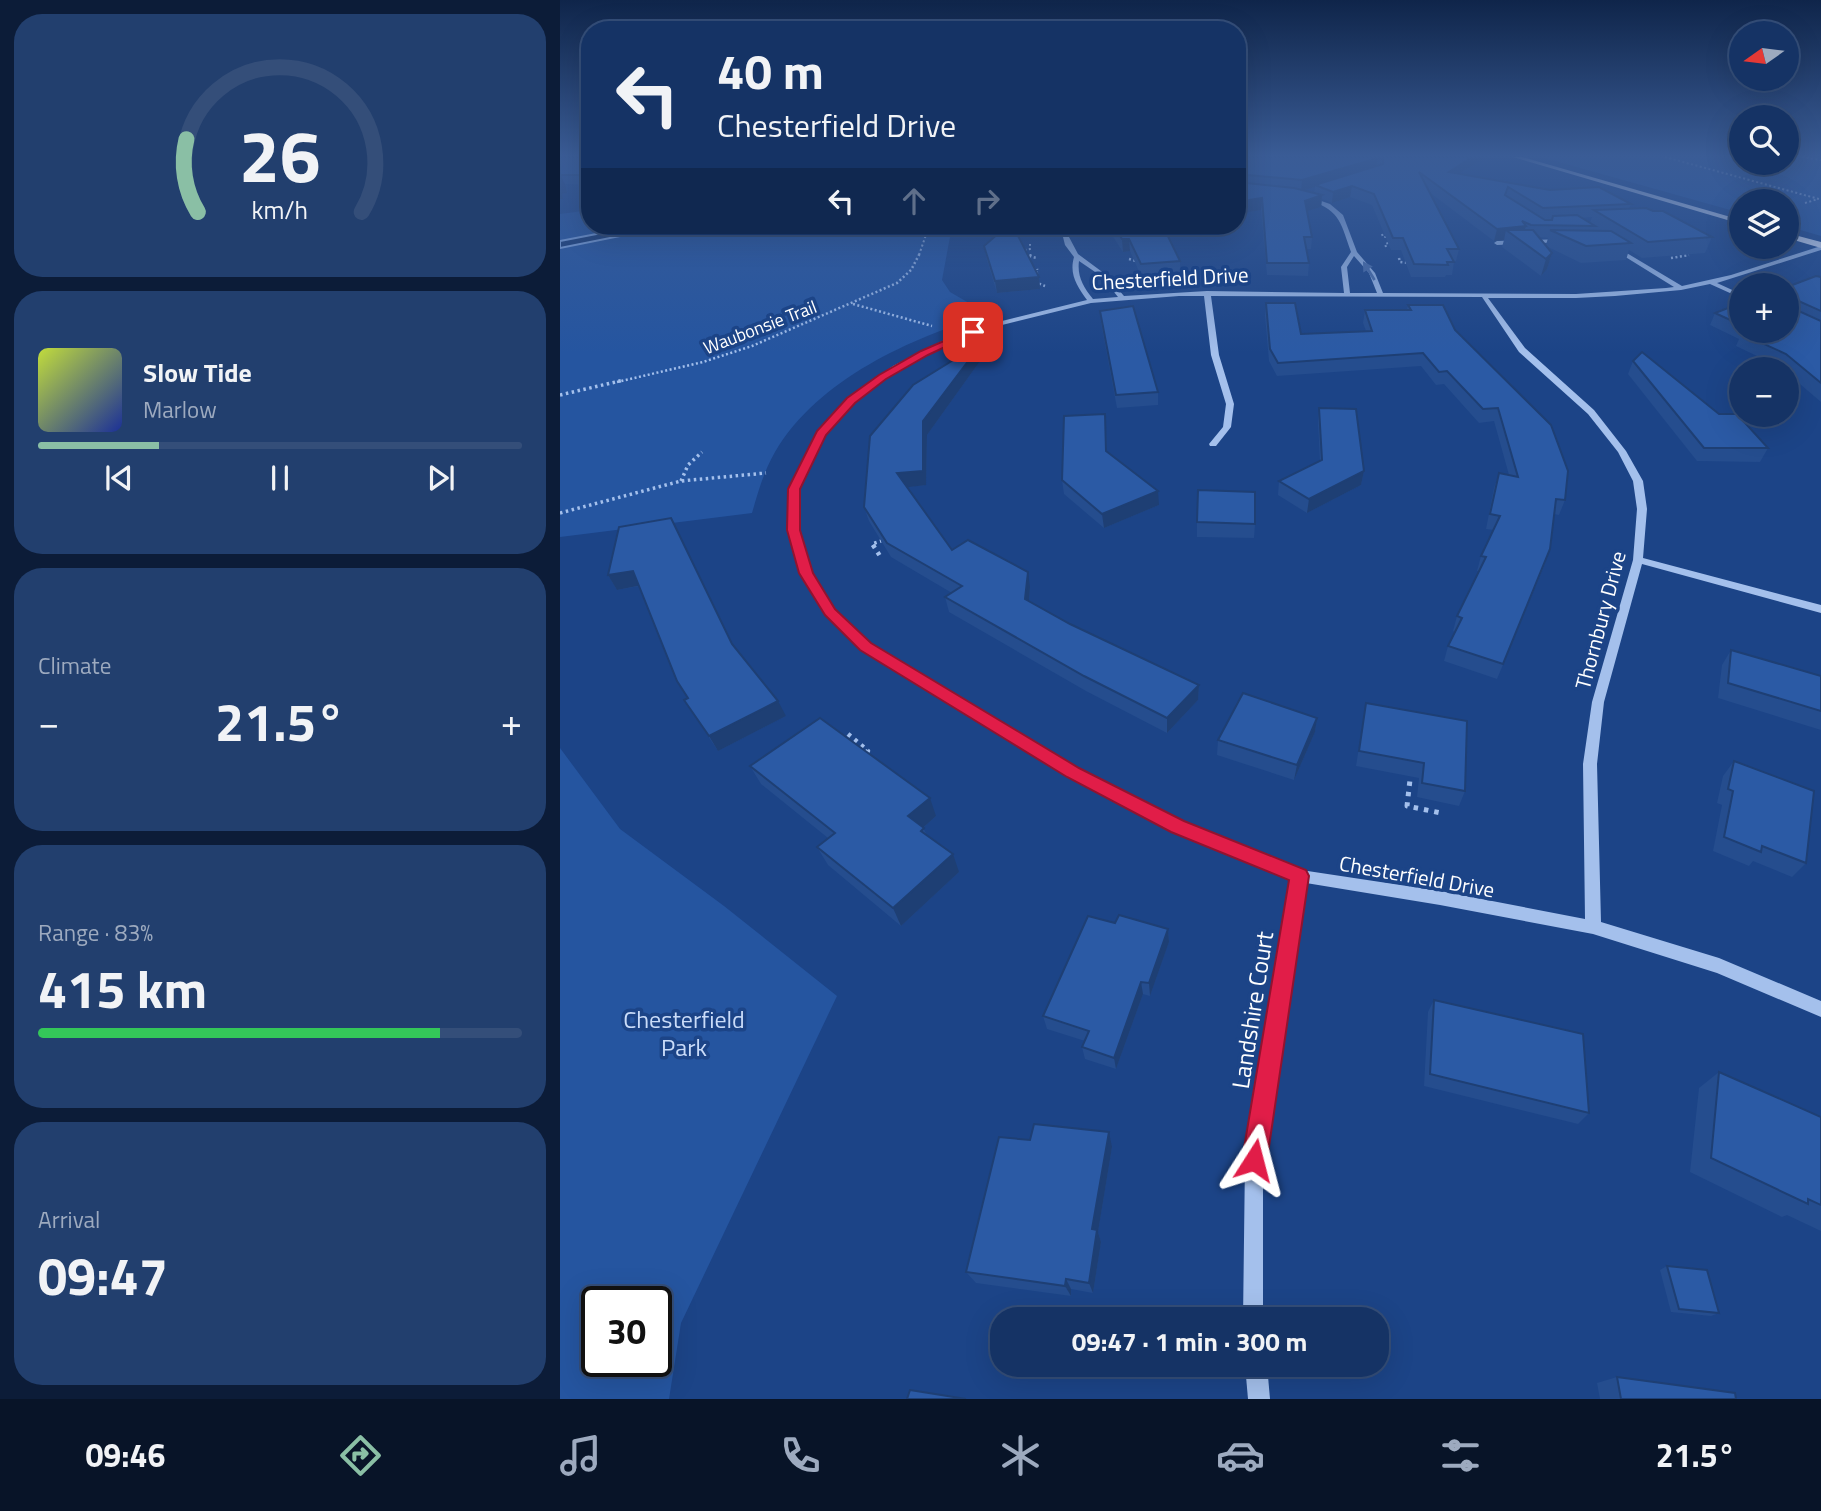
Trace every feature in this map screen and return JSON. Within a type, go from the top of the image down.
[{"type":"main road","points":[[1799,239],[1821,247]]},
{"type":"street","points":[[1343,222],[1353,252],[1367,265],[1380,293]]},
{"type":"street","points":[[1549,232],[1558,241]]},
{"type":"street","points":[[1068,235],[1069,249],[1076,258],[1104,276],[1122,297]]},
{"type":"street","points":[[1497,243],[1570,241]]},
{"type":"street","points":[[1606,243],[1681,288]]},
{"type":"street","name":"Chesterfield Drive","points":[[1821,247],[1709,282],[1681,288],[1576,296],[1208,293],[1122,297],[1014,317],[957,337],[896,368],[851,400],[821,434],[794,489],[793,530],[806,573],[830,612],[866,647],[1073,772],[1177,827],[1300,876],[1440,898],[1593,927],[1719,966],[1821,1009]]},
{"type":"street","points":[[1347,293],[1344,267],[1353,252]]},
{"type":"street","points":[[1076,258],[1073,271],[1091,301]]},
{"type":"street","points":[[1709,282],[1729,291]]},
{"type":"street","points":[[1208,293],[1215,355],[1230,404],[1227,427],[1213,444]]},
{"type":"street","name":"Thornbury Drive","points":[[1484,296],[1522,350],[1591,412],[1622,451],[1638,481],[1642,509],[1638,560],[1596,715],[1590,764],[1593,927]]},
{"type":"street","points":[[1638,560],[1821,609]]},
{"type":"street","name":"Landshire Court","points":[[1253,1307],[1254,1160],[1300,876]]},
{"type":"street","points":[[1257,1377],[1259,1399]]},
{"type":"path","points":[[1382,234],[1384,237],[1398,237]]},
{"type":"path","name":"Waubonsie Trail","points":[[560,395],[704,362],[752,346],[852,303],[907,276],[923,250],[927,235]]},
{"type":"path","points":[[1386,247],[1388,242],[1400,242]]},
{"type":"path","points":[[1016,251],[1030,249],[1030,244]]},
{"type":"path","points":[[1017,256],[1033,255],[1037,258]]},
{"type":"path","points":[[1663,258],[1689,255]]},
{"type":"path","points":[[1399,258],[1404,263],[1419,263]]},
{"type":"path","points":[[1129,259],[1135,262],[1148,261]]},
{"type":"path","points":[[1032,275],[1036,274],[1037,269]]},
{"type":"path","points":[[1031,282],[1039,281],[1045,286]]},
{"type":"path","points":[[852,303],[935,327]]},
{"type":"path","points":[[681,481],[688,465],[702,452]]},
{"type":"path","points":[[560,513],[681,481],[766,474]]},
{"type":"path","points":[[880,556],[872,544],[881,541]]},
{"type":"path","points":[[848,734],[868,751],[861,755]]},
{"type":"path","points":[[1411,770],[1407,806],[1441,813]]},
{"type":"green space","points":[[560,222],[581,222],[581,235],[950,235],[942,280],[950,292],[988,314],[898,349],[841,382],[816,403],[794,426],[775,452],[764,474],[752,513],[560,537]]},
{"type":"green space","points":[[1799,222],[1821,222],[1821,236],[1799,230]]},
{"type":"green space","name":"Chesterfield Park","points":[[560,748],[620,829],[724,906],[837,996],[681,1323],[669,1399],[560,1399]]},
{"type":"shaded area","points":[[591,235],[625,235],[560,248],[560,241]]},
{"type":"building","points":[[1264,222],[1309,222],[1312,237],[1304,237],[1309,263],[1267,263]]},
{"type":"building","points":[[1386,222],[1445,222],[1459,249],[1447,249],[1454,262],[1447,262],[1448,265],[1414,264],[1403,238],[1393,238]]},
{"type":"building","points":[[1488,222],[1523,222],[1526,226],[1497,229]]},
{"type":"building","points":[[1525,222],[1589,222],[1595,226],[1531,225]]},
{"type":"building","points":[[1615,222],[1684,222],[1712,237],[1648,242]]},
{"type":"building","points":[[1506,230],[1533,230],[1552,253],[1546,259]]},
{"type":"building","points":[[1550,230],[1611,231],[1631,243],[1586,246]]},
{"type":"building","points":[[997,235],[1018,235],[1039,277],[995,281],[984,246]]},
{"type":"building","points":[[1119,235],[1167,235],[1180,261],[1141,264],[1129,239],[1122,239]]},
{"type":"building","points":[[1816,276],[1821,277],[1821,311],[1799,301],[1799,282]]},
{"type":"building","points":[[1266,303],[1295,303],[1301,334],[1372,331],[1365,310],[1411,310],[1408,305],[1443,305],[1455,330],[1551,425],[1568,471],[1565,500],[1556,499],[1550,549],[1503,664],[1448,646],[1462,618],[1457,616],[1486,557],[1481,556],[1500,516],[1490,514],[1499,473],[1518,477],[1498,408],[1483,409],[1447,371],[1439,372],[1423,353],[1278,363],[1270,349]]},
{"type":"building","points":[[1133,306],[1158,392],[1116,395],[1100,311]]},
{"type":"building","points":[[1729,308],[1729,319],[1715,313]]},
{"type":"building","points":[[1799,311],[1821,321],[1821,383],[1799,365],[1799,357],[1790,357],[1762,343],[1799,343]]},
{"type":"building","points":[[976,346],[978,348],[923,421],[923,471],[897,473],[952,550],[968,540],[1028,572],[1025,599],[1070,624],[1199,685],[1167,718],[1084,676],[945,597],[962,586],[887,543],[864,507],[870,436],[913,385]]},
{"type":"building","points":[[1642,352],[1719,414],[1729,414],[1729,427],[1749,427],[1768,448],[1704,448],[1633,361]]},
{"type":"building","points":[[1319,408],[1356,409],[1364,471],[1309,499],[1279,481],[1322,460]]},
{"type":"building","points":[[1105,414],[1106,451],[1158,491],[1102,514],[1062,480],[1064,416]]},
{"type":"building","points":[[1198,490],[1255,492],[1255,524],[1197,522]]},
{"type":"building","points":[[671,518],[732,644],[778,701],[709,736],[684,700],[688,698],[677,681],[633,571],[608,575],[619,527]]},
{"type":"building","points":[[1731,650],[1821,676],[1821,711],[1728,683]]},
{"type":"building","points":[[1243,693],[1317,718],[1297,765],[1218,740]]},
{"type":"building","points":[[1366,703],[1467,721],[1465,791],[1422,783],[1424,763],[1359,751]]},
{"type":"building","points":[[820,718],[930,798],[908,816],[924,828],[921,831],[953,854],[893,908],[817,847],[835,833],[750,766]]},
{"type":"building","points":[[1734,761],[1814,791],[1806,863],[1762,846],[1761,852],[1724,837],[1733,791],[1728,789]]},
{"type":"building","points":[[1119,915],[1168,929],[1149,983],[1141,982],[1114,1058],[1082,1047],[1089,1031],[1043,1016],[1088,916],[1115,923]]},
{"type":"building","points":[[1434,1000],[1583,1034],[1589,1113],[1430,1074]]},
{"type":"building","points":[[1719,1072],[1821,1117],[1821,1205],[1808,1199],[1808,1204],[1711,1158]]},
{"type":"building","points":[[1034,1124],[1109,1132],[1092,1229],[1097,1230],[1089,1283],[1066,1279],[1065,1286],[966,1272],[999,1137],[1030,1140]]},
{"type":"building","points":[[1667,1266],[1707,1270],[1719,1313],[1679,1309]]},
{"type":"building","points":[[1617,1377],[1735,1393],[1736,1399],[1621,1399]]},
{"type":"building","points":[[910,1390],[966,1399],[907,1399]]},
{"type":"route","points":[[973,332],[957,337],[896,368],[851,400],[821,434],[794,489],[793,530],[806,573],[830,612],[866,647],[1073,772],[1177,827],[1300,876],[1254,1160]]}]
